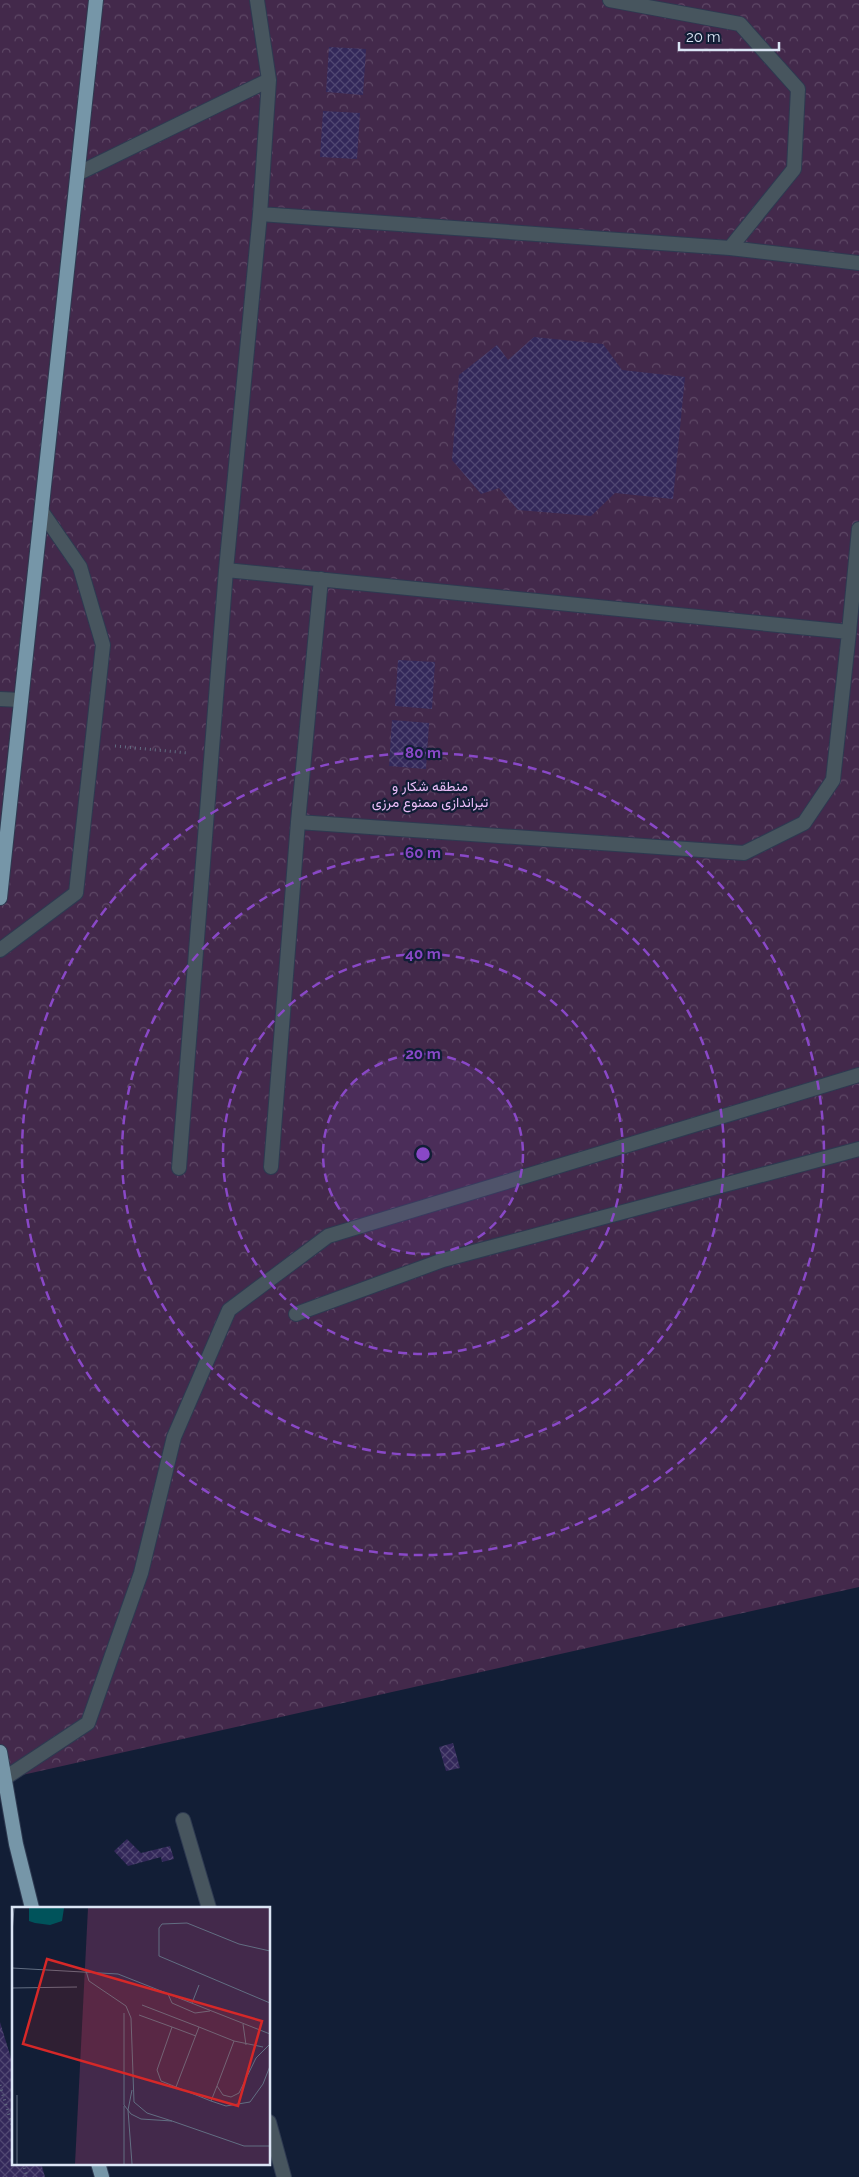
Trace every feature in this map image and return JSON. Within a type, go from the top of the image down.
[{"type":"highway","points":[[0,898],[96,0]]},
{"type":"highway","points":[[0,1752],[16,1844],[32,1907]]},
{"type":"highway","points":[[98,2164],[102,2177]]},
{"type":"lane","points":[[178,1168],[226,570],[260,214],[269,80],[257,0]]},
{"type":"lane","points":[[610,0],[740,24],[798,88],[794,169],[730,248]]},
{"type":"lane","points":[[79,173],[269,80]]},
{"type":"lane","points":[[260,214],[730,248],[859,263]]},
{"type":"lane","points":[[0,950],[76,892],[102,645],[80,567],[42,512]]},
{"type":"lane","points":[[298,822],[744,853],[804,823],[833,780],[859,529]]},
{"type":"lane","points":[[226,570],[849,632]]},
{"type":"lane","points":[[271,1167],[298,822],[321,579]]},
{"type":"lane","points":[[0,698],[21,700]]},
{"type":"lane","points":[[5,1778],[88,1723],[141,1573],[174,1437],[229,1310],[328,1236],[859,1075]]},
{"type":"lane","points":[[296,1314],[443,1260],[859,1149]]},
{"type":"lane","points":[[183,1820],[209,1907]]},
{"type":"lane","points":[[270,2126],[284,2177]]},
{"type":"path","points":[[92,744],[212,755]]},
{"type":"path","points":[[0,2085],[12,2125]]},
{"type":"path","points":[[23,2164],[27,2177]]},
{"type":"green space","name":"منطقه شکار و تیراندازی ممنوع مرزی","points":[[0,0],[859,0],[859,1587],[0,1780]]},
{"type":"building","points":[[329,47],[366,49],[363,95],[326,92]]},
{"type":"building","points":[[323,111],[360,113],[357,159],[320,157]]},
{"type":"building","points":[[534,337],[603,344],[622,370],[685,377],[673,499],[615,493],[591,516],[518,510],[499,488],[481,494],[452,460],[459,375],[497,345],[508,360]]},
{"type":"building","points":[[398,660],[435,662],[432,709],[395,706]]},
{"type":"building","points":[[392,720],[429,723],[426,769],[389,766]]},
{"type":"building","points":[[453,1743],[460,1768],[446,1771],[439,1747]]},
{"type":"building","points":[[127,1839],[141,1853],[170,1846],[174,1859],[162,1862],[161,1857],[128,1866],[114,1851]]},
{"type":"building","points":[[0,2022],[12,2061],[12,2164],[41,2164],[45,2177],[0,2177]]}]
